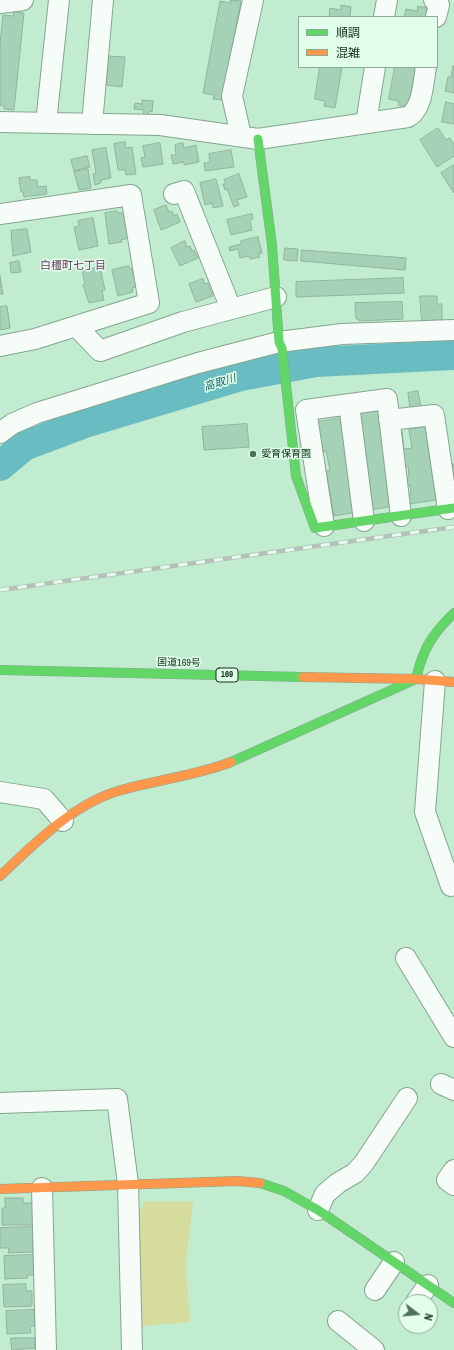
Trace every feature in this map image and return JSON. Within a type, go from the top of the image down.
[{"type":"main road","points":[[250,137],[276,297],[296,476],[315,528],[451,509]]},
{"type":"main road","points":[[0,876],[52,828],[94,801],[117,791],[221,766],[252,754],[305,728],[435,681],[422,654],[433,633],[454,613]]},
{"type":"main road","name":"国道169号","points":[[0,670],[435,681]]},
{"type":"main road","points":[[0,1190],[237,1181],[261,1183],[284,1191],[318,1210],[454,1303]]},
{"type":"street","points":[[0,3],[23,0]]},
{"type":"street","points":[[46,123],[59,0]]},
{"type":"street","points":[[92,124],[103,0]]},
{"type":"street","points":[[250,137],[232,96],[253,0]]},
{"type":"street","points":[[384,16],[387,0]]},
{"type":"street","points":[[434,0],[439,5],[436,16]]},
{"type":"street","points":[[366,123],[375,68]]},
{"type":"street","points":[[0,122],[160,125],[250,137],[366,123],[408,117],[414,114],[418,107],[426,68]]},
{"type":"street","points":[[174,194],[184,191],[231,309]]},
{"type":"street","points":[[0,214],[131,195],[149,303],[35,339],[0,346]]},
{"type":"street","points":[[76,326],[100,351],[183,322],[276,297]]},
{"type":"street","points":[[0,433],[12,424],[37,413],[198,363],[281,345],[342,334],[454,330]]},
{"type":"street","points":[[324,526],[306,410],[387,399],[401,516]]},
{"type":"street","points":[[349,404],[364,521]]},
{"type":"street","points":[[389,420],[434,415],[446,435],[451,509]]},
{"type":"street","points":[[435,681],[425,812],[451,886]]},
{"type":"street","points":[[0,792],[44,799],[63,821]]},
{"type":"street","points":[[406,958],[454,1037]]},
{"type":"street","points":[[318,1210],[325,1194],[338,1183],[355,1173],[364,1163],[407,1098]]},
{"type":"street","points":[[0,1103],[117,1099],[128,1184],[132,1350]]},
{"type":"street","points":[[454,1170],[448,1180],[454,1185]]},
{"type":"street","points":[[42,1188],[46,1350]]},
{"type":"street","points":[[375,1290],[394,1262]]},
{"type":"street","points":[[422,1294],[428,1285]]},
{"type":"street","points":[[338,1321],[374,1350]]},
{"type":"green space","points":[[145,1201],[193,1202],[186,1265],[190,1322],[141,1326],[138,1214]]},
{"type":"building","points":[[231,0],[241,1],[222,100],[213,99],[214,95],[203,93],[220,1],[230,3]]},
{"type":"building","points":[[341,5],[351,7],[350,16],[329,16],[330,8],[341,10]]},
{"type":"building","points":[[418,6],[427,8],[425,16],[404,16],[406,9],[417,11]]},
{"type":"building","points":[[14,12],[24,13],[14,110],[4,109],[4,106],[0,105],[0,43],[3,15],[13,16]]},
{"type":"building","points":[[109,56],[125,57],[122,87],[106,85]]},
{"type":"building","points":[[453,66],[454,93],[445,91],[448,77],[451,77]]},
{"type":"building","points":[[320,68],[342,68],[335,108],[324,106],[325,101],[315,99]]},
{"type":"building","points":[[395,68],[416,68],[408,107],[398,105],[399,101],[389,99]]},
{"type":"building","points":[[142,100],[153,101],[152,112],[149,111],[148,116],[143,115],[144,110],[134,109],[135,103],[142,104]]},
{"type":"building","points":[[446,102],[454,104],[454,124],[442,122]]},
{"type":"building","points":[[438,128],[446,140],[450,138],[454,144],[454,156],[437,167],[420,140]]},
{"type":"building","points":[[125,142],[126,148],[132,147],[136,174],[126,175],[125,170],[118,170],[114,144]]},
{"type":"building","points":[[160,143],[163,164],[143,167],[141,158],[145,157],[143,146]]},
{"type":"building","points":[[183,143],[184,148],[196,145],[199,162],[184,165],[184,162],[173,164],[171,155],[176,155],[175,145]]},
{"type":"building","points":[[106,148],[111,178],[101,180],[101,183],[95,185],[93,174],[96,173],[92,150]]},
{"type":"building","points":[[231,150],[234,167],[205,171],[204,163],[210,162],[209,154]]},
{"type":"building","points":[[87,156],[90,167],[74,171],[71,160]]},
{"type":"building","points":[[454,165],[454,193],[441,173]]},
{"type":"building","points":[[88,169],[91,188],[79,190],[74,172]]},
{"type":"building","points":[[239,174],[247,197],[237,200],[239,205],[234,207],[227,189],[225,190],[223,184],[226,184],[224,180]]},
{"type":"building","points":[[30,177],[30,180],[37,180],[38,187],[46,186],[47,194],[24,197],[23,192],[21,192],[19,178]]},
{"type":"building","points":[[216,179],[223,206],[213,208],[212,203],[205,205],[200,183]]},
{"type":"building","points":[[166,205],[169,212],[172,211],[174,216],[177,214],[180,222],[161,230],[154,210]]},
{"type":"building","points":[[117,211],[118,213],[123,213],[128,238],[121,240],[122,242],[109,244],[105,213]]},
{"type":"building","points":[[252,214],[253,219],[250,220],[252,230],[231,235],[227,220]]},
{"type":"building","points":[[93,218],[98,246],[79,250],[74,227],[79,226],[78,221]]},
{"type":"building","points":[[27,229],[31,252],[13,256],[11,231]]},
{"type":"building","points":[[258,237],[262,253],[259,253],[260,257],[250,259],[249,256],[240,258],[238,249],[230,251],[229,247],[241,244],[241,241]]},
{"type":"building","points":[[185,241],[187,247],[190,246],[192,251],[194,250],[198,258],[180,266],[171,248]]},
{"type":"building","points":[[285,248],[298,249],[297,261],[284,260]]},
{"type":"building","points":[[302,250],[406,258],[405,270],[301,261]]},
{"type":"building","points":[[19,261],[21,272],[11,273],[10,263]]},
{"type":"building","points":[[129,266],[130,269],[132,268],[136,287],[132,288],[133,292],[118,296],[112,270]]},
{"type":"building","points":[[100,267],[105,290],[102,291],[104,300],[89,303],[83,285],[85,284],[82,271]]},
{"type":"building","points":[[0,276],[3,294],[0,294]]},
{"type":"building","points":[[403,278],[404,293],[296,297],[296,282]]},
{"type":"building","points":[[203,279],[205,284],[208,283],[213,296],[196,302],[189,284]]},
{"type":"building","points":[[420,296],[437,296],[437,304],[442,304],[442,320],[422,321]]},
{"type":"building","points":[[402,302],[403,319],[359,321],[359,319],[356,319],[355,303]]},
{"type":"building","points":[[7,306],[10,328],[0,330],[0,307]]},
{"type":"building","points":[[418,391],[421,407],[410,409],[408,393]]},
{"type":"building","points":[[381,410],[396,506],[369,510],[362,467],[368,466],[366,455],[361,456],[355,414]]},
{"type":"building","points":[[341,418],[358,512],[334,516],[326,471],[330,470],[326,451],[323,452],[317,422]]},
{"type":"building","points":[[247,424],[249,447],[204,450],[202,427]]},
{"type":"building","points":[[425,427],[436,500],[409,504],[408,495],[411,494],[410,485],[406,486],[404,477],[409,477],[408,466],[403,467],[398,432],[402,431],[404,449],[412,448],[409,430]]},
{"type":"building","points":[[449,464],[454,464],[454,491]]},
{"type":"building","points":[[5,1198],[23,1198],[23,1203],[34,1203],[34,1225],[2,1225],[2,1208],[5,1208]]},
{"type":"building","points":[[33,1227],[33,1252],[8,1253],[9,1248],[0,1248],[0,1228]]},
{"type":"building","points":[[33,1255],[34,1275],[27,1275],[28,1278],[5,1279],[4,1256]]},
{"type":"building","points":[[26,1284],[26,1291],[32,1291],[32,1306],[4,1307],[3,1285]]},
{"type":"building","points":[[34,1310],[35,1326],[30,1326],[31,1333],[7,1334],[6,1311]]},
{"type":"building","points":[[11,1338],[35,1338],[35,1348],[12,1350]]},
{"type":"waterway","name":"高取川","points":[[0,466],[24,446],[85,423],[241,376],[316,362],[454,355]]},
{"type":"railway","points":[[0,590],[454,527]]},
{"type":"traffic: fast","points":[[258,139],[272,245],[279,342],[282,348],[296,476],[315,528],[454,508]]},
{"type":"traffic: fast","points":[[231,762],[416,679],[425,650],[429,643],[434,635],[454,613]]},
{"type":"traffic: fast","points":[[0,670],[303,677]]},
{"type":"traffic: fast","points":[[260,1183],[284,1191],[318,1210],[454,1303]]},
{"type":"traffic: slow","points":[[303,677],[416,679],[454,682]]},
{"type":"traffic: slow","points":[[0,876],[54,827],[69,816],[101,797],[132,787],[203,771],[231,762]]},
{"type":"traffic: slow","points":[[0,1189],[237,1181],[260,1183]]},
{"type":"place","name":"愛育保育園","points":[[253,454]]},
{"type":"district","name":"白橿町七丁目","points":[[73,266]]}]
